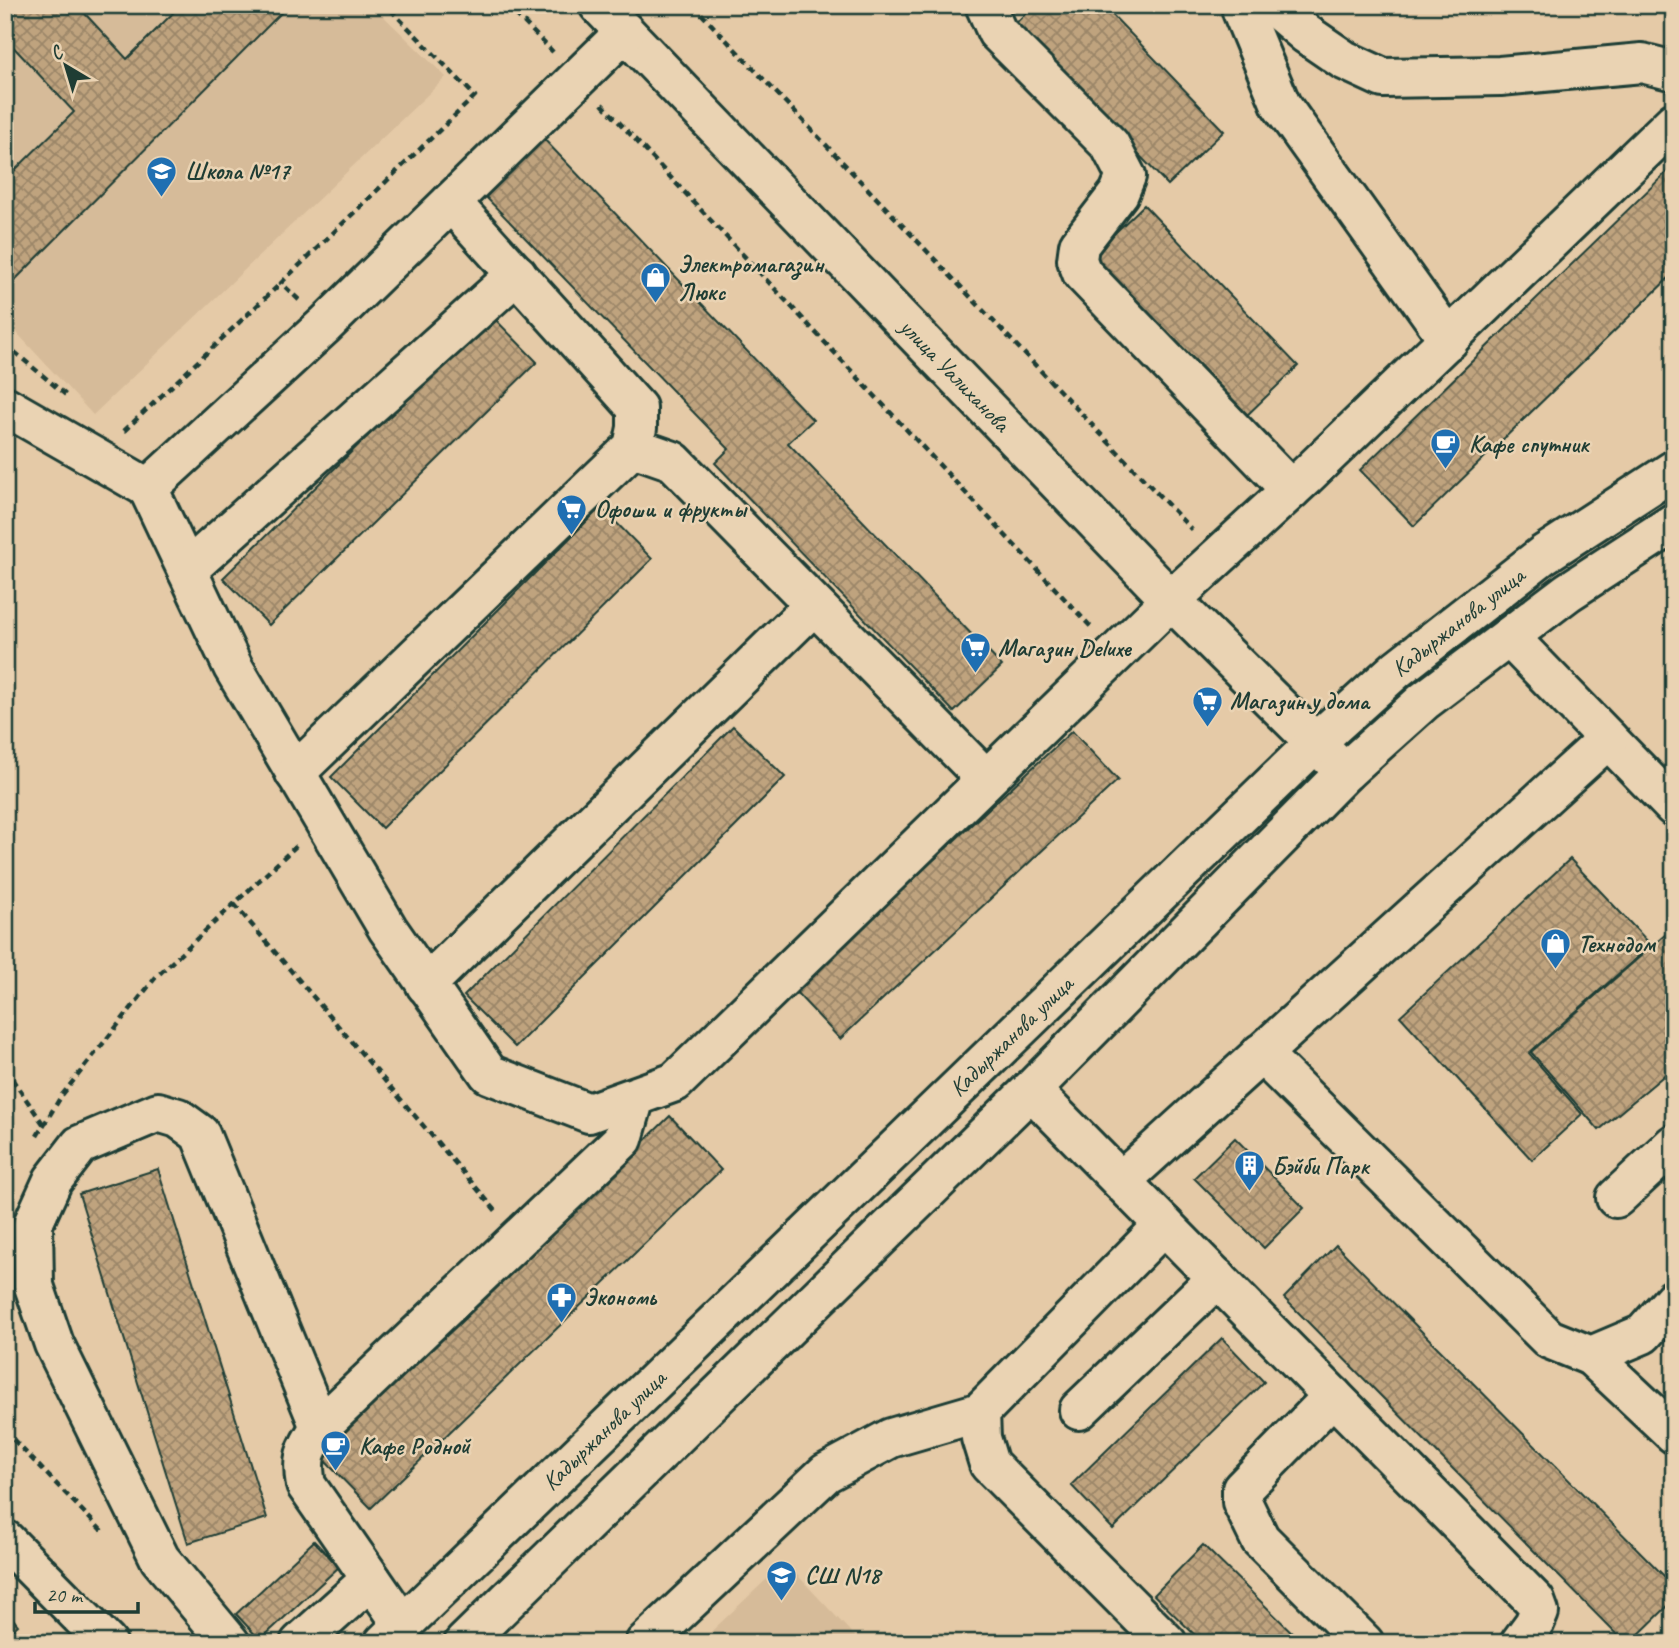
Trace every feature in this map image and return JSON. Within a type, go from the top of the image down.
[{"type":"main road","name":"улица Уалиханова","points":[[599,5],[1171,600],[1345,772]]},
{"type":"main road","points":[[985,5],[997,32],[1110,145],[1126,176],[1119,193],[1079,245],[1077,260],[1082,273],[1291,490]]},
{"type":"main road","points":[[1242,5],[1242,11],[1281,104],[1448,340]]},
{"type":"main road","points":[[1272,5],[1307,34],[1345,60],[1383,78],[1500,76],[1642,63],[1674,71]]},
{"type":"main road","points":[[148,488],[326,325],[625,32]]},
{"type":"main road","points":[[5,406],[148,488],[233,667],[388,929],[426,985],[489,1074],[590,1113],[675,1082],[1171,600],[1291,490],[1674,122]]},
{"type":"main road","points":[[295,773],[633,447],[637,408],[451,202]]},
{"type":"main road","points":[[187,570],[517,274]]},
{"type":"main road","points":[[633,447],[673,461],[986,779]]},
{"type":"main road","name":"Кадыржанова улица","points":[[393,1634],[1316,741],[1398,669],[1543,555],[1674,470]]},
{"type":"main road","name":"Кадыржанова улица","points":[[477,1636],[1031,1090],[1345,772],[1424,701],[1568,592],[1674,523]]},
{"type":"main road","points":[[426,985],[814,605]]},
{"type":"main road","points":[[1509,637],[1674,807]]},
{"type":"main road","points":[[1121,1181],[1608,739]]},
{"type":"main road","points":[[1261,1053],[1549,1339],[1591,1356],[1674,1434]]},
{"type":"main road","points":[[1031,1090],[1535,1601],[1539,1612],[1520,1643]]},
{"type":"main road","points":[[393,1634],[371,1579],[306,1485],[303,1468],[305,1451],[320,1427],[623,1139],[635,1097]]},
{"type":"main road","points":[[230,1643],[160,1559],[54,1345],[34,1286],[33,1224],[53,1180],[80,1145],[158,1112],[178,1118],[201,1134],[320,1427]]},
{"type":"main road","points":[[1615,1198],[1674,1144]]},
{"type":"main road","points":[[645,1643],[826,1473],[891,1438],[980,1412],[1164,1225]]},
{"type":"main road","points":[[1079,1410],[1217,1278]]},
{"type":"main road","points":[[1591,1356],[1643,1334],[1674,1299]]},
{"type":"main road","points":[[1333,1396],[1242,1489],[1242,1502],[1260,1539],[1364,1643]]},
{"type":"main road","points":[[980,1412],[981,1438],[989,1464],[1167,1643]]},
{"type":"main road","points":[[5,1540],[107,1643]]},
{"type":"main road","points":[[300,1643],[371,1579]]},
{"type":"path","points":[[117,436],[475,96],[386,5]]},
{"type":"path","points":[[507,5],[1116,654]]},
{"type":"path","points":[[693,5],[1217,556]]},
{"type":"path","points":[[281,283],[326,325]]},
{"type":"path","points":[[5,344],[67,396]]},
{"type":"path","points":[[32,1145],[62,1095],[156,977],[323,820]]},
{"type":"path","points":[[234,904],[519,1238]]},
{"type":"path","points":[[5,1069],[44,1125]]},
{"type":"shaded area","name":"Школа №17","points":[[5,5],[372,5],[446,77],[93,415],[5,320]]},
{"type":"shaded area","name":"СШ N18","points":[[785,1562],[861,1643],[699,1643]]},
{"type":"building","points":[[5,5],[77,5],[127,59],[181,5],[289,5],[10,285],[5,280],[5,180],[74,112],[5,38]]},
{"type":"building","points":[[1034,5],[1103,5],[1224,131],[1168,185],[1014,25]]},
{"type":"building","points":[[540,135],[813,420],[788,443],[1002,666],[954,712],[715,463],[729,449],[481,192]]},
{"type":"building","points":[[1674,165],[1674,273],[1414,526],[1360,470]]},
{"type":"building","points":[[1144,205],[1298,366],[1242,420],[1088,259]]},
{"type":"building","points":[[491,315],[537,362],[269,625],[223,578]]},
{"type":"building","points":[[601,507],[652,559],[382,828],[331,777]]},
{"type":"building","points":[[733,726],[785,777],[515,1047],[464,996]]},
{"type":"building","points":[[1072,731],[1118,780],[840,1039],[794,990]]},
{"type":"building","points":[[1570,859],[1651,945],[1529,1053],[1582,1114],[1532,1160],[1400,1016]]},
{"type":"building","points":[[1674,927],[1674,1067],[1599,1130],[1531,1052]]},
{"type":"building","points":[[670,1116],[721,1170],[371,1508],[320,1456]]},
{"type":"building","name":"Бэйби Парк","points":[[1235,1138],[1304,1208],[1264,1248],[1194,1178]]},
{"type":"building","points":[[158,1169],[267,1518],[188,1543],[79,1194]]},
{"type":"building","points":[[1336,1245],[1674,1586],[1674,1600],[1630,1643],[1625,1643],[1284,1298]]},
{"type":"building","points":[[1222,1338],[1264,1382],[1113,1529],[1071,1485]]},
{"type":"building","points":[[314,1541],[339,1567],[260,1640],[236,1614]]},
{"type":"building","points":[[1203,1545],[1303,1643],[1203,1643],[1154,1595]]},
{"type":"building","points":[[5,1609],[18,1625],[5,1636]]},
{"type":"place","name":"Школа №17","points":[[162,198]]},
{"type":"place","name":"Электромагазин Люкс","points":[[655,305]]},
{"type":"place","name":"Кафе спутник","points":[[1446,471]]},
{"type":"place","name":"Офоши и фрукты","points":[[572,536]]},
{"type":"place","name":"Магазин Deluxe","points":[[975,675]]},
{"type":"place","name":"Магазин у дома","points":[[1207,728]]},
{"type":"place","name":"Технодом","points":[[1555,971]]},
{"type":"place","name":"Бэйби Парк","points":[[1249,1193]]},
{"type":"place","name":"Экономь","points":[[561,1324]]},
{"type":"place","name":"Кафе Родной","points":[[336,1473]]},
{"type":"place","name":"СШ N18","points":[[782,1602]]}]
